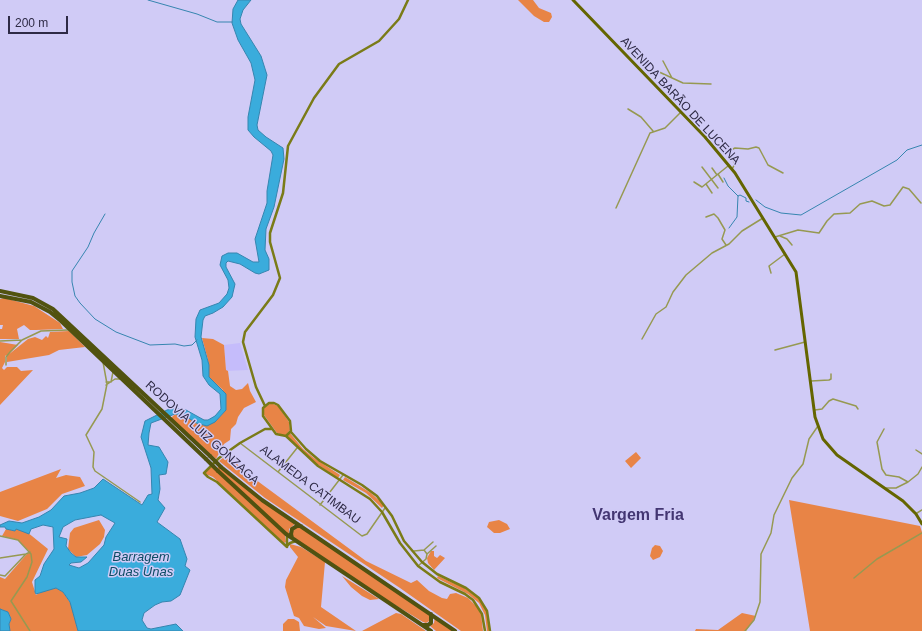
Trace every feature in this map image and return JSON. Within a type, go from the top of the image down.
[{"type":"highway","name":"RODOVIA LUIZ GONZAGA","points":[[0,291],[33,298],[53,308],[208,458],[250,491],[428,611],[455,631]]},
{"type":"highway","name":"RODOVIA LUIZ GONZAGA","points":[[0,296],[13,297],[31,302],[50,312],[157,410]]},
{"type":"highway","name":"RODOVIA LUIZ GONZAGA","points":[[208,458],[218,471],[286,534],[431,631]]},
{"type":"highway","points":[[296,540],[291,534],[292,529],[297,526],[303,527]]},
{"type":"highway","points":[[419,623],[426,626],[431,623],[432,616],[428,611]]},
{"type":"main road","points":[[265,406],[256,387],[243,342],[245,332],[273,295],[280,278],[270,242],[270,233],[283,193],[288,146],[314,98],[339,64],[379,41],[399,19],[408,0]]},
{"type":"main road","name":"AVENIDA BARÃO DE LUCENA","points":[[573,0],[730,165],[786,253],[796,272],[815,410],[818,426],[826,444],[837,456],[903,501],[916,514],[922,524]]},
{"type":"main road","points":[[485,631],[482,614],[473,600],[434,578],[418,566],[408,554],[382,512],[363,493],[318,466],[297,448],[286,436],[276,434],[262,413],[265,406],[273,402],[278,405],[291,424],[291,432],[306,449],[329,467],[368,488],[386,507],[412,551],[422,562],[438,574],[466,588],[479,598],[487,611],[490,631]]},
{"type":"main road","points":[[265,429],[267,422]]},
{"type":"main road","points":[[272,429],[265,429],[240,443],[205,471],[206,476],[217,482],[287,547]]},
{"type":"main road","points":[[286,436],[291,432]]},
{"type":"main road","points":[[286,534],[288,539],[287,547]]},
{"type":"main road","points":[[287,547],[290,543],[296,540]]},
{"type":"street","points":[[663,61],[672,78]]},
{"type":"street","points":[[657,71],[683,84],[711,84]]},
{"type":"street","points":[[628,109],[641,117],[653,131]]},
{"type":"street","points":[[616,208],[649,136],[653,131],[665,128],[681,112]]},
{"type":"street","points":[[732,169],[735,164],[731,156],[731,150],[735,148],[746,149],[756,147],[759,148],[768,165],[783,173]]},
{"type":"street","points":[[694,182],[700,187],[730,165]]},
{"type":"street","points":[[702,167],[718,188]]},
{"type":"street","points":[[712,168],[724,182]]},
{"type":"street","points":[[706,184],[712,193]]},
{"type":"street","points":[[775,237],[798,230],[819,233],[831,216],[850,213],[862,203],[875,201],[887,206],[903,186],[909,189],[921,203]]},
{"type":"street","points":[[706,217],[712,214],[717,216],[724,230],[722,239],[726,245]]},
{"type":"street","points":[[642,339],[656,314],[666,307],[673,292],[686,275],[712,253],[726,245],[742,231],[763,218]]},
{"type":"street","points":[[780,236],[787,239],[792,245]]},
{"type":"street","points":[[771,273],[769,266],[786,253]]},
{"type":"street","points":[[6,365],[6,357],[10,352],[22,340],[38,331],[70,330]]},
{"type":"street","points":[[0,341],[22,340]]},
{"type":"street","points":[[775,350],[805,342]]},
{"type":"street","points":[[102,360],[106,385],[100,413],[86,435],[94,452],[93,467],[95,471],[140,502]]},
{"type":"street","points":[[111,382],[112,370]]},
{"type":"street","points":[[811,381],[829,380],[831,379],[831,374]]},
{"type":"street","points":[[106,385],[115,379],[123,380]]},
{"type":"street","points":[[106,382],[111,382]]},
{"type":"street","points":[[815,410],[822,409],[828,401],[833,399],[856,406],[858,409]]},
{"type":"street","points":[[745,631],[752,624],[760,602],[761,554],[772,533],[774,516],[792,478],[803,464],[809,439],[818,426]]},
{"type":"street","points":[[884,429],[877,442],[882,469],[886,475],[899,477],[908,482]]},
{"type":"street","name":"ALAMEDA CATIMBAU","points":[[240,443],[320,505],[364,536],[382,512]]},
{"type":"street","points":[[278,472],[297,448]]},
{"type":"street","points":[[916,450],[922,454]]},
{"type":"street","points":[[883,488],[896,488],[908,482],[918,474],[922,467]]},
{"type":"street","points":[[320,505],[343,475]]},
{"type":"street","points":[[382,512],[386,507]]},
{"type":"street","points":[[916,514],[922,510]]},
{"type":"street","points":[[393,531],[398,528]]},
{"type":"street","points":[[854,578],[878,559],[922,533]]},
{"type":"street","points":[[0,536],[18,540],[30,552],[32,562],[30,572],[11,601],[30,631]]},
{"type":"street","points":[[412,551],[424,550],[433,542]]},
{"type":"street","points":[[429,568],[426,559],[427,554],[435,547],[431,544]]},
{"type":"street","points":[[424,550],[427,554]]},
{"type":"street","points":[[0,558],[30,552]]},
{"type":"street","points":[[0,575],[5,576],[26,554]]},
{"type":"street","points":[[418,566],[426,559]]},
{"type":"street","points":[[434,578],[438,574]]},
{"type":"shaded area","points":[[518,0],[533,0],[539,8],[551,13],[552,17],[549,22],[544,22],[534,16]]},
{"type":"shaded area","points":[[4,298],[34,306],[60,323],[63,329],[30,330],[24,325],[17,329],[19,339],[0,339],[0,329],[2,329],[3,325],[0,325],[0,299]]},
{"type":"shaded area","points":[[69,331],[85,347],[59,350],[49,355],[7,362],[7,355],[5,356],[5,362],[2,368],[4,370],[7,367],[17,367],[21,371],[33,370],[0,405],[0,342],[18,345],[8,355],[28,339],[35,337],[42,340],[46,336],[48,338],[50,332]]},
{"type":"shaded area","points":[[202,338],[213,339],[224,345],[226,370],[228,371],[230,386],[236,390],[242,389],[248,383],[250,391],[256,402],[244,408],[238,417],[236,424],[231,429],[230,440],[224,444],[216,459],[171,418],[175,414],[215,422],[226,410],[223,390],[209,377],[208,360]]},
{"type":"shaded area","points":[[240,343],[248,370],[226,371],[224,345]]},
{"type":"shaded area","points":[[271,403],[278,406],[289,422],[290,430],[285,436],[277,433],[264,415],[264,408]]},
{"type":"shaded area","points":[[290,433],[303,449],[340,475],[338,478],[311,460],[287,436]]},
{"type":"shaded area","points":[[636,452],[641,458],[631,468],[625,461]]},
{"type":"shaded area","points":[[227,455],[248,474],[366,561],[411,583],[417,580],[429,591],[442,598],[447,599],[450,594],[456,593],[468,598],[481,614],[483,631],[461,631],[400,588],[265,498],[219,461]]},
{"type":"shaded area","points":[[219,465],[295,524],[289,529],[289,535],[217,469]]},
{"type":"shaded area","points":[[211,466],[285,535],[286,542],[284,543],[213,477],[206,474],[206,471]]},
{"type":"shaded area","points":[[61,469],[56,478],[66,475],[80,477],[85,486],[62,494],[47,509],[18,521],[0,516],[0,492]]},
{"type":"shaded area","points":[[345,477],[371,493],[384,505],[382,508],[366,493],[343,480]]},
{"type":"shaded area","points":[[789,500],[920,526],[922,532],[922,631],[810,631]]},
{"type":"shaded area","points":[[99,520],[105,530],[104,537],[100,544],[87,555],[76,557],[68,549],[70,533],[74,528]]},
{"type":"shaded area","points":[[499,520],[507,524],[510,529],[500,533],[494,533],[487,527],[489,522]]},
{"type":"shaded area","points":[[16,528],[27,532],[48,549],[32,582],[36,595],[45,590],[56,588],[63,592],[71,604],[78,631],[10,631],[9,624],[11,619],[8,612],[0,609],[0,577],[5,579],[30,552],[18,540],[2,536],[6,529],[15,531]]},
{"type":"shaded area","points":[[294,528],[303,528],[429,613],[431,620],[426,623],[423,622],[325,562],[321,607],[356,631],[326,626],[313,617],[326,628],[319,629],[304,626],[299,618],[294,616],[285,587],[286,580],[298,557],[290,547],[290,544],[301,547],[322,560],[291,535]]},
{"type":"shaded area","points":[[655,545],[660,546],[663,551],[660,557],[653,560],[650,556],[652,548]]},
{"type":"shaded area","points":[[431,551],[434,551],[434,556],[437,558],[440,555],[445,558],[434,570],[428,563],[427,558]]},
{"type":"shaded area","points":[[342,576],[379,599],[370,600],[362,596],[351,587]]},
{"type":"shaded area","points":[[438,576],[464,588],[478,598],[487,612],[490,631],[487,631],[485,615],[479,603],[468,594],[437,578]]},
{"type":"shaded area","points":[[396,613],[401,614],[426,631],[362,631]]},
{"type":"shaded area","points":[[742,613],[756,616],[746,631],[695,631],[696,629],[718,630]]},
{"type":"shaded area","points":[[435,617],[455,631],[436,631],[430,626],[434,623]]},
{"type":"shaded area","points":[[288,619],[294,619],[299,622],[300,631],[283,631],[283,624]]},
{"type":"water","name":"Barragem Duas Unas","points":[[238,0],[251,0],[243,10],[240,19],[241,24],[261,56],[267,75],[257,125],[258,130],[283,148],[284,159],[274,207],[266,229],[265,250],[269,259],[269,270],[259,274],[240,264],[228,261],[226,263],[226,267],[235,284],[232,297],[223,307],[205,316],[203,320],[201,337],[209,365],[209,377],[226,394],[226,410],[215,422],[207,426],[196,423],[184,415],[175,414],[151,423],[148,445],[159,447],[168,462],[166,474],[159,475],[160,489],[158,500],[165,508],[157,522],[180,539],[187,559],[185,566],[190,570],[180,595],[171,601],[162,602],[155,605],[144,613],[142,620],[147,628],[151,629],[176,624],[183,631],[78,631],[70,602],[63,592],[56,588],[36,594],[35,592],[35,580],[40,576],[44,564],[54,549],[53,527],[43,525],[31,529],[29,534],[16,529],[15,531],[6,529],[5,527],[0,527],[0,525],[9,521],[22,523],[39,517],[51,510],[64,496],[80,493],[94,488],[103,479],[142,505],[148,495],[152,494],[151,468],[141,437],[145,421],[167,410],[176,408],[186,410],[204,420],[208,420],[215,416],[221,409],[220,394],[209,385],[203,376],[202,360],[195,337],[196,319],[200,310],[219,303],[227,294],[229,288],[228,280],[220,265],[222,256],[228,253],[237,253],[253,262],[259,262],[255,239],[267,203],[267,191],[273,155],[271,151],[248,130],[248,117],[255,80],[251,63],[238,40],[232,23],[233,9]],"holes":[[[101,515],[115,523],[106,537],[104,545],[88,563],[79,568],[69,565],[71,563],[81,562],[87,557],[76,557],[71,553],[66,546],[67,539],[59,537],[63,527],[75,520]]]},
{"type":"water","points":[[0,609],[8,612],[11,619],[9,624],[10,631],[0,631]]},
{"type":"waterway","points":[[148,0],[197,14],[217,22],[232,22]]},
{"type":"waterway","points":[[756,200],[765,207],[781,213],[801,215],[897,160],[907,150],[922,145]]},
{"type":"waterway","points":[[724,178],[728,186],[738,196]]},
{"type":"waterway","points":[[729,228],[737,217],[738,196],[740,195],[746,198],[746,201],[749,202]]},
{"type":"waterway","points":[[105,214],[88,247],[72,271],[72,282],[75,296],[80,303],[95,319],[116,332],[150,345],[175,344],[184,346],[192,345],[197,340]]},
{"type":"district","name":"Vargem Fria","points":[[638,516]]}]
